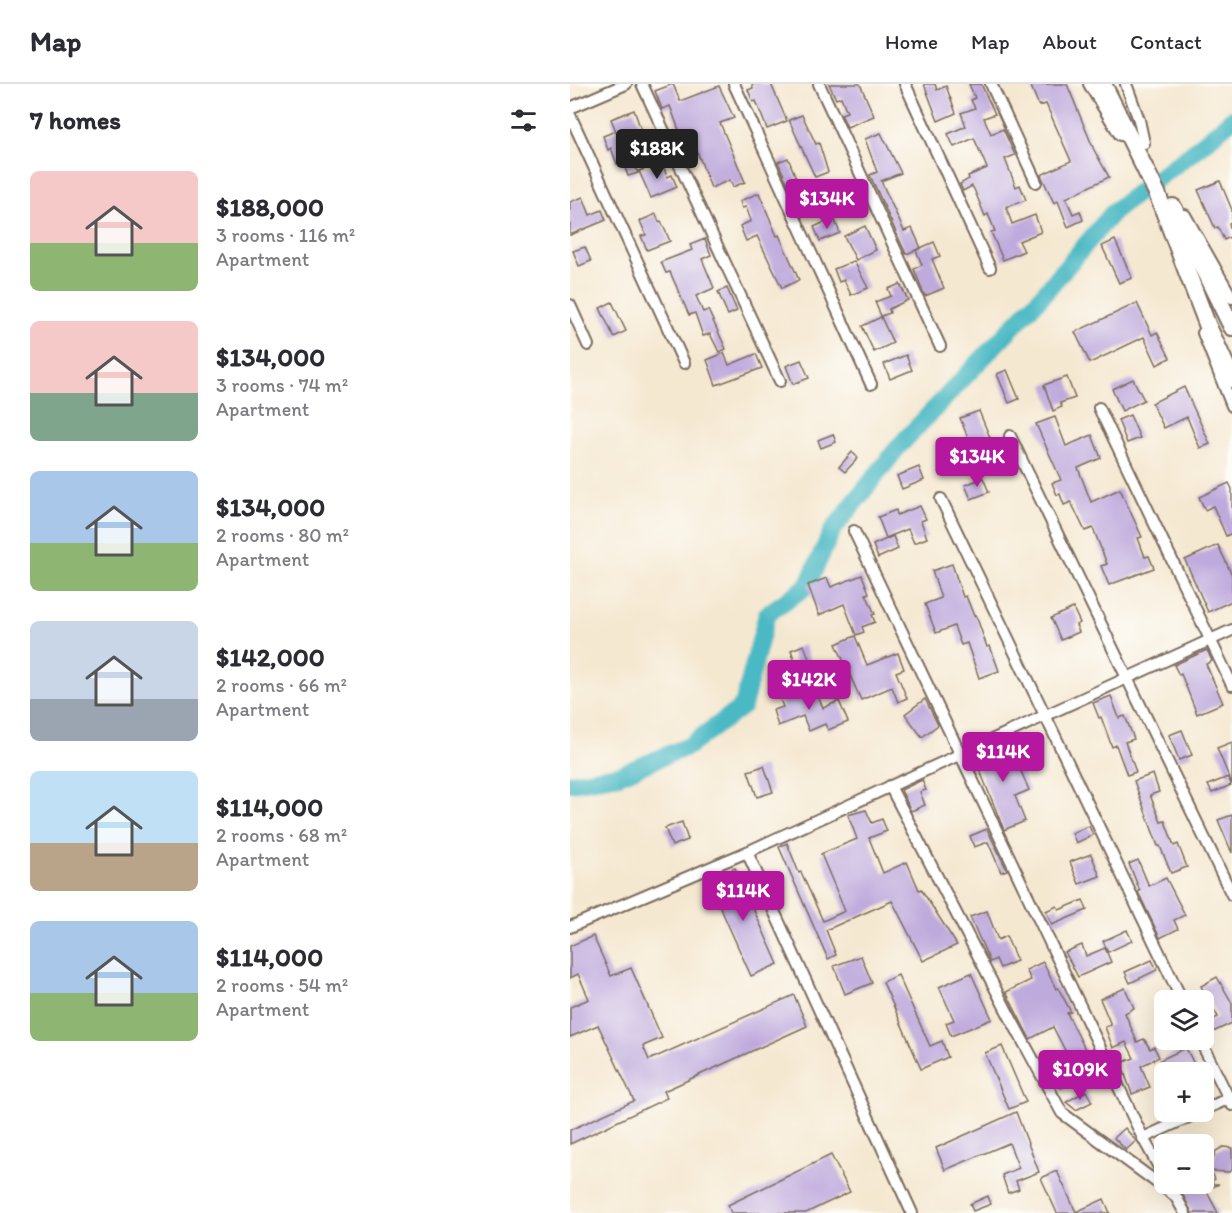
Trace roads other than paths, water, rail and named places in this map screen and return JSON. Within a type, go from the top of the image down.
[{"type":"main road","points":[[1103,84],[1148,161],[1171,215],[1208,324],[1232,379]]},
{"type":"main road","points":[[1116,84],[1139,145]]},
{"type":"main road","points":[[1171,215],[1232,327]]},
{"type":"street","points":[[570,108],[626,84]]},
{"type":"street","points":[[642,84],[780,381]]},
{"type":"street","points":[[734,84],[871,384]]},
{"type":"street","points":[[819,84],[940,346]]},
{"type":"street","points":[[905,84],[990,268]]},
{"type":"street","points":[[991,84],[1035,182]]},
{"type":"street","points":[[1089,84],[1127,146],[1139,145],[1139,120],[1126,84]]},
{"type":"street","points":[[570,115],[684,363]]},
{"type":"street","points":[[1232,298],[1184,212],[1171,215],[1164,233],[1232,406]]},
{"type":"street","points":[[570,305],[588,345]]},
{"type":"street","points":[[1099,408],[1232,685]]},
{"type":"street","points":[[1010,436],[1232,895]]},
{"type":"street","points":[[941,499],[1177,990]]},
{"type":"street","points":[[854,531],[1154,1158]]},
{"type":"street","points":[[570,927],[747,852],[1232,630]]},
{"type":"street","points":[[890,786],[1062,1113],[1174,1195],[1185,1213]]},
{"type":"street","points":[[747,852],[912,1213]]},
{"type":"street","points":[[1205,1050],[1231,1100],[1214,1106]]},
{"type":"street","points":[[1143,1138],[1178,1122]]},
{"type":"waterway","points":[[570,783],[619,775],[689,746],[743,706],[767,614],[807,586],[832,531],[899,446],[1040,298],[1115,210],[1194,151],[1232,119]]}]
